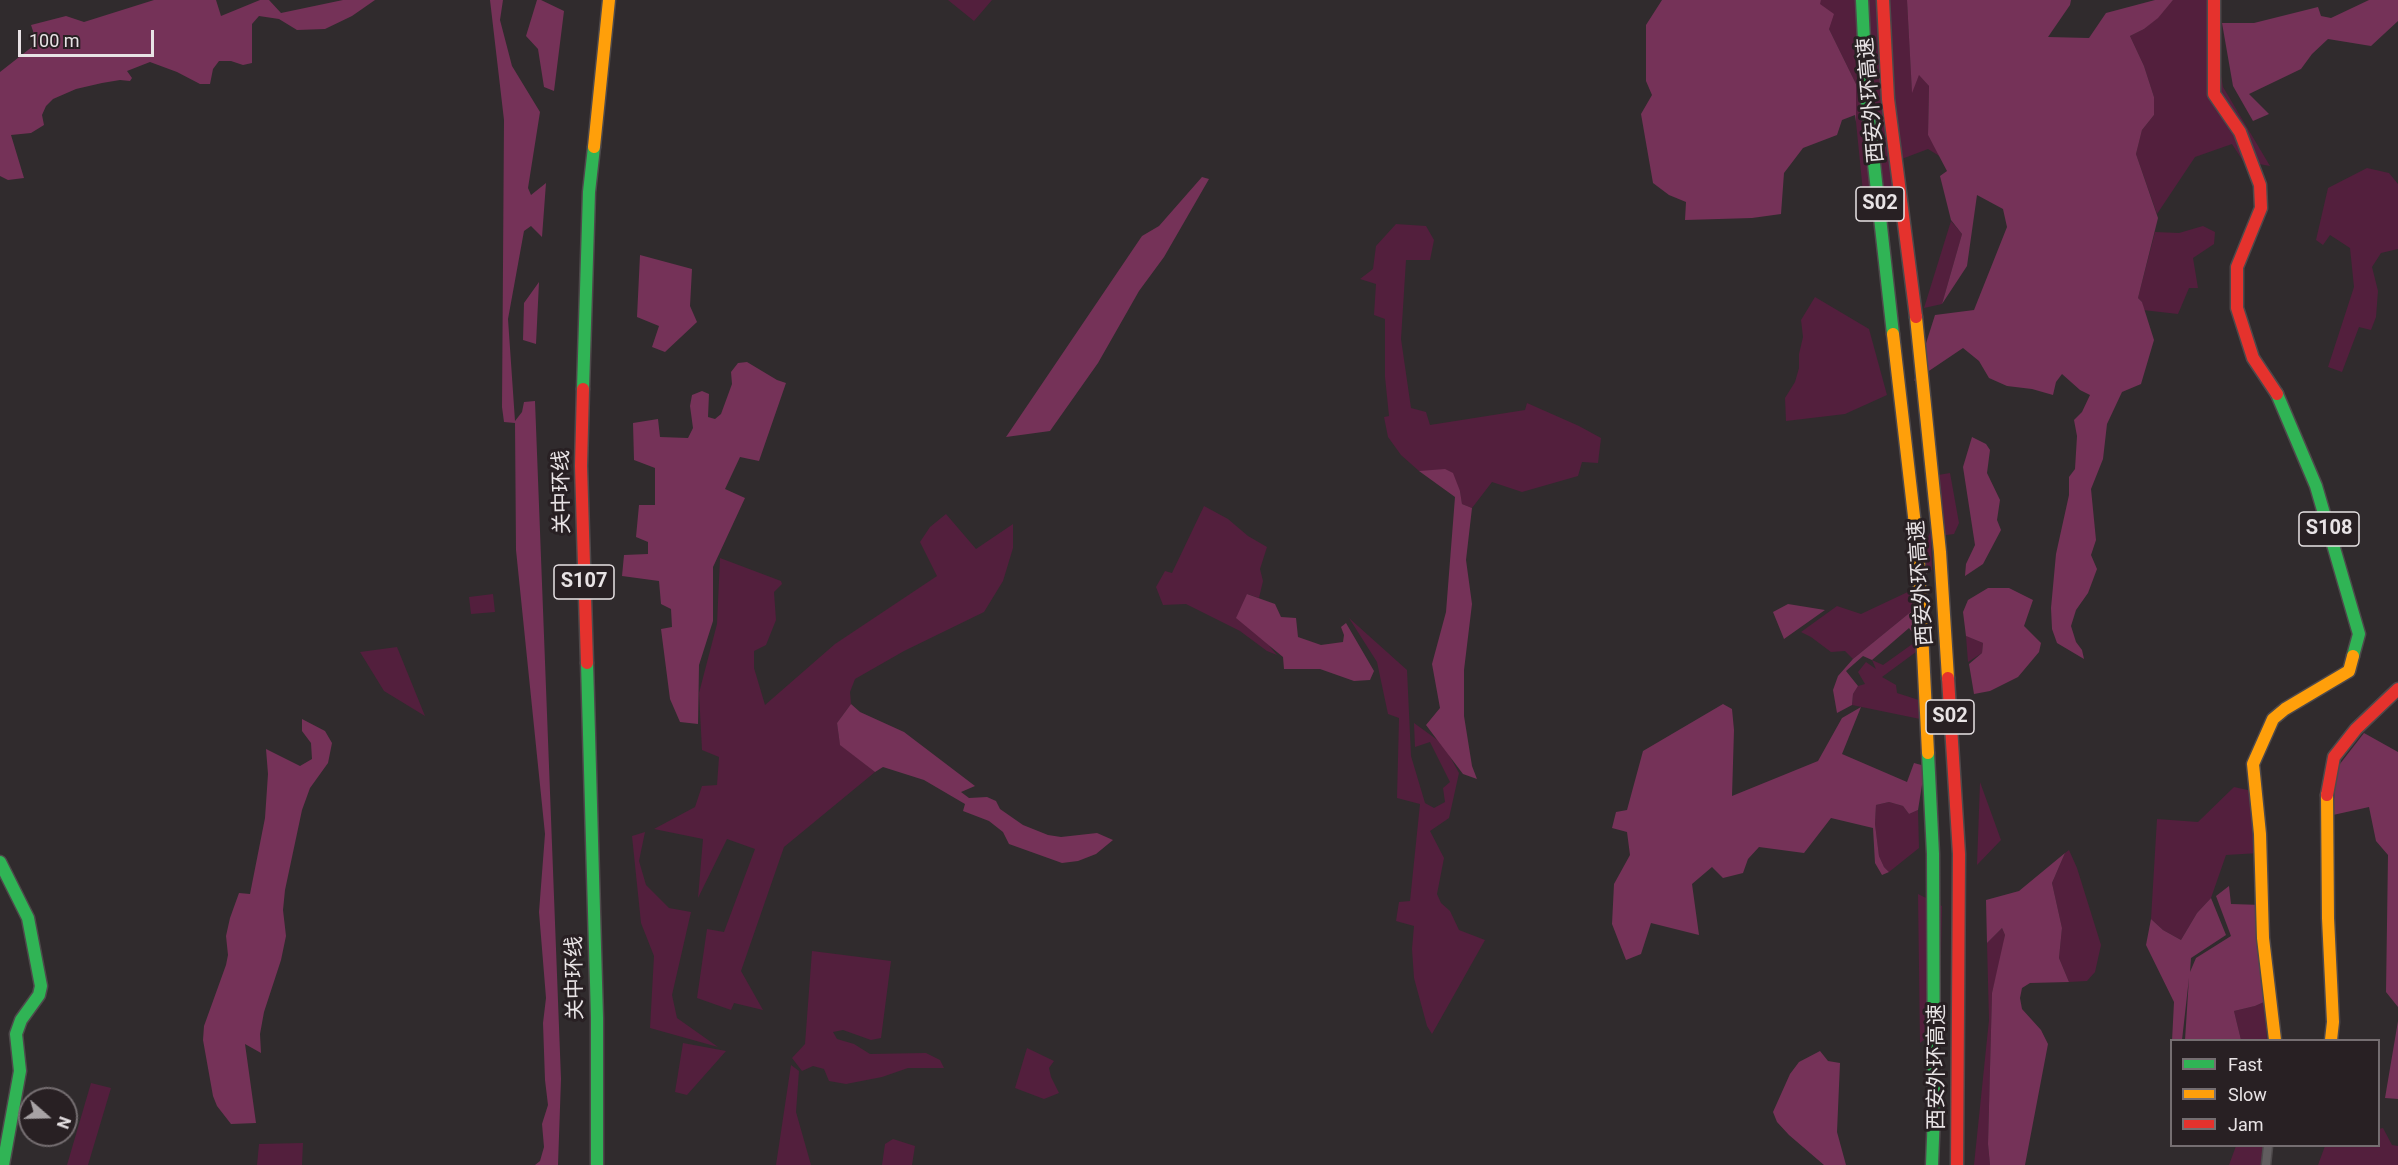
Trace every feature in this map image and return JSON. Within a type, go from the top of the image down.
[{"type":"main road","name":"关中环线","points":[[588,1165],[588,1018],[573,466],[581,192],[601,0]]},
{"type":"main road","name":"关中环线","points":[[597,1165],[597,1018],[581,466],[589,192],[609,0]]},
{"type":"main road","name":"西安外环高速","points":[[1862,0],[1867,101],[1918,551],[1933,854],[1934,1113],[1932,1165]]},
{"type":"main road","name":"西安外环高速","points":[[1883,0],[1888,99],[1914,304],[1940,552],[1959,854],[1957,1165]]},
{"type":"main road","name":"S108","points":[[2214,0],[2214,94],[2240,132],[2260,185],[2261,208],[2237,267],[2237,308],[2253,358],[2277,394],[2316,486],[2359,634],[2349,671],[2285,708],[2273,719],[2253,764],[2259,834],[2263,938],[2275,1039]]},
{"type":"main road","points":[[2331,1039],[2333,1022],[2328,918],[2327,791],[2334,757],[2355,729],[2398,689]]},
{"type":"main road","points":[[0,862],[28,918],[41,986],[39,995],[21,1020],[16,1034],[20,1071],[3,1165]]},
{"type":"street","points":[[2266,1165],[2268,1147]]},
{"type":"shaded area","points":[[154,0],[216,0],[221,16],[260,0],[269,0],[281,13],[343,0],[375,0],[352,16],[325,29],[297,30],[279,19],[259,16],[252,24],[252,63],[243,65],[231,61],[219,61],[213,69],[210,84],[200,84],[150,62],[127,71],[132,78],[130,81],[120,80],[76,89],[53,99],[46,106],[42,115],[44,125],[31,133],[11,135],[24,178],[8,180],[0,176],[0,72],[37,43],[31,25],[66,16],[84,22]]},
{"type":"shaded area","points":[[490,0],[503,0],[500,20],[512,66],[540,112],[528,188],[531,195],[546,183],[542,237],[531,226],[524,231],[508,319],[515,421],[522,412],[524,402],[535,401],[561,1079],[558,1165],[535,1165],[540,1161],[544,1147],[542,1124],[548,1105],[543,1023],[546,998],[539,912],[545,834],[516,550],[515,423],[504,422],[502,407],[504,120]]},
{"type":"shaded area","points":[[537,0],[564,11],[554,91],[544,87],[538,49],[526,36]]},
{"type":"shaded area","points":[[948,0],[992,0],[974,21]]},
{"type":"shaded area","points":[[1662,0],[1821,0],[1820,4],[1834,14],[1829,29],[1856,84],[1856,122],[1855,115],[1842,120],[1837,135],[1803,148],[1784,173],[1781,214],[1752,218],[1685,220],[1686,202],[1669,195],[1653,183],[1641,114],[1652,95],[1646,81],[1646,25]]},
{"type":"shaded area","points":[[1821,0],[1907,0],[1912,91],[1919,74],[1929,86],[1928,135],[1941,157],[1928,149],[1899,160],[1904,199],[1884,213],[1865,212],[1856,122],[1856,84],[1829,29],[1819,4]]},
{"type":"shaded area","points":[[1907,0],[2071,0],[2048,37],[2089,38],[2106,13],[2155,0],[2173,0],[2158,18],[2130,36],[2144,66],[2154,97],[2154,115],[2142,130],[2136,154],[2158,218],[2138,298],[2142,302],[2154,340],[2141,384],[2122,392],[2107,424],[2103,459],[2091,489],[2096,540],[2091,555],[2097,569],[2088,593],[2076,610],[2071,626],[2084,659],[2057,643],[2052,629],[2051,608],[2056,554],[2069,495],[2069,477],[2075,469],[2077,436],[2074,420],[2082,412],[2090,395],[2080,390],[2062,374],[2056,382],[2053,395],[2032,389],[2007,386],[1989,378],[1979,361],[1963,348],[1914,381],[1935,315],[1974,310],[2007,227],[2003,209],[1977,195],[1967,266],[1942,304],[1962,234],[1951,220],[1940,176],[1947,171],[1928,135],[1929,86],[1919,75],[1912,93]]},
{"type":"shaded area","points":[[2173,0],[2209,0],[2223,87],[2270,166],[2243,161],[2232,144],[2195,157],[2157,214],[2136,154],[2142,130],[2154,115],[2154,97],[2144,66],[2130,36],[2144,29]]},
{"type":"shaded area","points":[[2369,0],[2398,0],[2398,21],[2371,46],[2328,39],[2312,54],[2301,69],[2249,94],[2269,114],[2253,121],[2233,86],[2222,23],[2254,23],[2318,7],[2321,16],[2331,18]]},
{"type":"shaded area","points":[[2367,168],[2389,173],[2398,184],[2398,249],[2381,253],[2372,267],[2378,291],[2376,317],[2371,330],[2359,327],[2342,372],[2328,367],[2354,287],[2350,248],[2330,235],[2323,245],[2316,240],[2328,188]]},
{"type":"shaded area","points":[[1202,177],[1209,179],[1164,257],[1139,291],[1098,363],[1050,431],[1006,437],[1142,236],[1159,226]]},
{"type":"shaded area","points":[[1951,221],[1962,234],[1942,304],[1924,308]]},
{"type":"shaded area","points":[[1396,224],[1426,226],[1434,240],[1430,260],[1406,260],[1401,339],[1411,408],[1426,412],[1430,425],[1525,410],[1527,403],[1601,438],[1598,463],[1582,462],[1578,476],[1522,492],[1492,482],[1472,508],[1462,504],[1460,491],[1424,471],[1419,471],[1401,455],[1388,437],[1384,417],[1389,416],[1385,377],[1385,319],[1374,315],[1376,284],[1360,279],[1373,269],[1376,246]]},
{"type":"shaded area","points":[[2203,226],[2215,232],[2214,244],[2193,258],[2198,288],[2189,288],[2178,314],[2143,310],[2142,302],[2138,298],[2155,232],[2179,233]]},
{"type":"shaded area","points":[[640,255],[692,269],[690,306],[697,322],[665,352],[652,347],[659,326],[637,317]]},
{"type":"shaded area","points":[[539,282],[536,344],[523,340],[524,303]]},
{"type":"shaded area","points":[[1815,297],[1869,329],[1887,395],[1845,414],[1786,421],[1785,398],[1795,382],[1799,368],[1803,337],[1801,320]]},
{"type":"shaded area","points":[[747,362],[786,383],[759,461],[740,457],[725,489],[745,498],[713,567],[713,621],[699,665],[698,724],[680,722],[670,699],[661,629],[672,627],[671,609],[661,604],[659,581],[622,576],[624,555],[648,554],[648,542],[636,537],[639,505],[655,505],[655,468],[634,460],[633,423],[658,419],[660,437],[688,438],[693,428],[690,406],[692,395],[702,391],[709,394],[708,417],[715,419],[721,414],[732,384],[731,372],[738,363]]},
{"type":"shaded area","points":[[1972,437],[1986,444],[1990,450],[1987,473],[2000,500],[1997,520],[2001,530],[1983,564],[1965,576],[1966,564],[1975,545],[1963,467]]},
{"type":"shaded area","points":[[1445,469],[1453,473],[1462,504],[1472,508],[1466,560],[1472,604],[1464,670],[1464,716],[1472,766],[1477,779],[1463,774],[1426,725],[1440,708],[1432,664],[1446,612],[1455,497],[1419,471]]},
{"type":"shaded area","points":[[1950,473],[1959,523],[1954,534],[1931,537],[1932,570],[1914,572],[1937,515],[1932,476]]},
{"type":"shaded area","points":[[1204,506],[1228,519],[1248,536],[1267,547],[1260,569],[1263,581],[1259,598],[1247,594],[1270,647],[1277,655],[1267,651],[1240,631],[1186,604],[1163,605],[1156,587],[1165,571],[1172,573]]},
{"type":"shaded area","points":[[946,514],[976,549],[1013,524],[1013,548],[1003,581],[984,612],[904,651],[855,679],[850,692],[851,704],[837,723],[840,744],[875,772],[784,847],[741,971],[763,1010],[734,1003],[731,1010],[697,998],[707,929],[724,932],[755,849],[727,839],[698,898],[703,839],[654,829],[695,807],[702,786],[717,785],[719,757],[702,750],[699,693],[717,624],[720,558],[781,581],[782,584],[774,592],[776,620],[766,645],[754,651],[754,668],[765,705],[835,644],[937,576],[920,542],[930,527]]},
{"type":"shaded area","points":[[1988,588],[2009,588],[2033,600],[2024,626],[2041,643],[2039,652],[2018,677],[1990,691],[1974,694],[1969,664],[1982,653],[1983,643],[1966,636],[1963,612],[1968,600]]},
{"type":"shaded area","points":[[1912,590],[1913,610],[1853,659],[1845,651],[1831,652],[1801,632],[1837,606],[1861,614]]},
{"type":"shaded area","points":[[493,594],[495,612],[471,614],[469,597]]},
{"type":"shaded area","points":[[1247,594],[1275,604],[1281,617],[1296,618],[1298,637],[1321,645],[1343,642],[1344,635],[1341,627],[1346,623],[1374,671],[1370,680],[1354,681],[1320,669],[1284,669],[1283,657],[1236,618]]},
{"type":"shaded area","points":[[1788,604],[1825,610],[1784,639],[1773,612]]},
{"type":"shaded area","points":[[1913,610],[1918,640],[1909,628],[1872,660],[1863,656],[1846,671],[1858,686],[1853,694],[1852,705],[1837,713],[1833,690],[1838,676],[1853,659]]},
{"type":"shaded area","points":[[1349,618],[1407,670],[1411,756],[1425,803],[1434,808],[1445,802],[1443,788],[1450,782],[1430,742],[1415,747],[1414,723],[1443,744],[1459,773],[1449,818],[1430,831],[1444,858],[1437,894],[1441,903],[1450,911],[1459,930],[1485,940],[1432,1034],[1427,1026],[1414,978],[1412,949],[1414,926],[1396,921],[1399,902],[1410,901],[1420,804],[1397,798],[1399,718],[1388,714],[1377,662]]},
{"type":"shaded area","points":[[1966,636],[1983,643],[1982,653],[1968,662]]},
{"type":"shaded area","points":[[1918,640],[1920,649],[1882,677],[1896,685],[1897,693],[1925,702],[1925,720],[1852,705],[1853,694],[1858,686],[1865,684],[1858,672],[1866,662],[1876,669],[1872,660],[1883,665]]},
{"type":"shaded area","points":[[397,647],[425,716],[384,691],[360,652]]},
{"type":"shaded area","points":[[851,704],[860,712],[904,732],[975,786],[961,792],[969,798],[987,797],[996,801],[1000,809],[1023,825],[1048,835],[1061,837],[1097,833],[1113,840],[1096,854],[1078,861],[1062,863],[1009,844],[1003,832],[989,821],[963,811],[965,804],[924,780],[883,767],[875,772],[840,745],[837,723]]},
{"type":"shaded area","points":[[1723,704],[1732,709],[1734,730],[1732,796],[1818,761],[1842,718],[1861,707],[1842,754],[1907,782],[1914,763],[1925,766],[1918,810],[1909,814],[1903,806],[1889,802],[1876,805],[1875,824],[1879,856],[1889,872],[1882,875],[1875,863],[1873,828],[1831,818],[1804,853],[1759,847],[1748,859],[1743,873],[1723,878],[1712,867],[1692,884],[1699,935],[1651,923],[1641,954],[1626,960],[1612,924],[1614,884],[1630,855],[1627,832],[1612,828],[1616,812],[1627,810],[1643,751]]},
{"type":"shaded area","points":[[302,719],[325,731],[332,743],[328,763],[310,788],[302,810],[285,890],[283,910],[286,936],[281,960],[264,1012],[260,1034],[261,1053],[245,1044],[256,1123],[231,1124],[217,1106],[213,1096],[203,1040],[204,1026],[226,965],[228,955],[226,936],[230,918],[239,893],[250,894],[265,818],[268,774],[266,749],[300,766],[312,759],[311,743],[302,731]]},
{"type":"shaded area","points":[[2364,733],[2398,752],[2398,1007],[2386,992],[2388,855],[2376,841],[2369,807],[2333,815],[2336,769]]},
{"type":"shaded area","points":[[1980,782],[2001,840],[1977,865]]},
{"type":"shaded area","points":[[2234,787],[2257,792],[2259,853],[2226,855],[2211,898],[2197,913],[2181,940],[2163,930],[2151,919],[2157,819],[2198,822]]},
{"type":"shaded area","points":[[1889,802],[1903,806],[1909,814],[1918,810],[1919,848],[1889,872],[1879,856],[1875,824],[1876,805]]},
{"type":"shaded area","points":[[645,832],[639,861],[646,885],[669,908],[691,912],[672,995],[677,1018],[718,1047],[650,1028],[654,956],[641,923],[632,836]]},
{"type":"shaded area","points":[[2069,850],[2077,868],[2101,945],[2095,972],[2087,981],[2069,982],[2059,958],[2062,928],[2052,883],[2065,853]]},
{"type":"shaded area","points":[[2065,853],[2052,883],[2062,928],[2059,958],[2069,982],[2030,983],[2022,988],[2020,998],[2022,1009],[2041,1030],[2048,1044],[2025,1165],[1990,1165],[1988,1144],[1992,993],[2005,935],[2002,928],[1987,943],[1986,900],[2019,891]]},
{"type":"shaded area","points":[[2229,886],[2231,904],[2262,905],[2264,1002],[2234,1011],[2241,1039],[2185,1039],[2189,978],[2182,1039],[2172,1039],[2174,1002],[2146,945],[2151,919],[2163,930],[2181,940],[2197,913],[2211,898],[2226,935],[2191,958],[2190,972],[2196,958],[2231,936],[2216,896]]},
{"type":"shaded area","points":[[1918,894],[1942,906],[1940,1004],[1930,1035],[1920,1043]]},
{"type":"shaded area","points":[[2002,928],[2005,935],[2004,947],[1992,993],[1988,1144],[1990,1165],[1974,1165],[1989,1020],[1987,943]]},
{"type":"shaded area","points":[[812,951],[891,961],[881,1038],[871,1040],[843,1030],[833,1032],[837,1039],[854,1044],[870,1054],[926,1053],[940,1060],[944,1068],[908,1068],[882,1077],[846,1084],[829,1081],[824,1069],[813,1066],[802,1071],[792,1058],[805,1044]]},
{"type":"shaded area","points":[[2264,1002],[2267,1039],[2241,1039],[2234,1011]]},
{"type":"shaded area","points":[[2398,1021],[2398,1099],[2385,1098]]},
{"type":"shaded area","points":[[683,1043],[726,1051],[687,1095],[675,1092]]},
{"type":"shaded area","points":[[1027,1048],[1054,1061],[1049,1068],[1059,1093],[1044,1099],[1015,1088]]},
{"type":"shaded area","points":[[1820,1051],[1828,1061],[1840,1063],[1837,1132],[1846,1165],[1824,1165],[1789,1135],[1777,1122],[1773,1112],[1790,1074],[1799,1062]]},
{"type":"shaded area","points":[[791,1065],[799,1071],[796,1112],[811,1165],[776,1165]]},
{"type":"shaded area","points":[[91,1083],[111,1088],[88,1165],[67,1165],[72,1147],[78,1147],[78,1127]]},
{"type":"shaded area","points":[[2383,1128],[2392,1145],[2398,1146],[2398,1165],[2318,1165],[2325,1147],[2380,1147],[2380,1129]]},
{"type":"shaded area","points":[[893,1139],[915,1146],[912,1165],[882,1165],[885,1144]]},
{"type":"shaded area","points":[[303,1143],[302,1165],[257,1165],[259,1144]]},
{"type":"shaded area","points":[[2236,1147],[2269,1147],[2265,1165],[2229,1165]]},
{"type":"traffic: fast","points":[[1862,0],[1867,101],[1893,334]]},
{"type":"traffic: fast","points":[[583,389],[589,192],[594,147]]},
{"type":"traffic: fast","points":[[2277,394],[2316,486],[2359,634],[2353,656]]},
{"type":"traffic: fast","points":[[587,663],[597,1018],[597,1165]]},
{"type":"traffic: fast","points":[[1928,753],[1933,854],[1934,1113],[1932,1165]]},
{"type":"traffic: fast","points":[[0,862],[28,918],[41,986],[39,995],[21,1020],[16,1034],[20,1071],[3,1165]]},
{"type":"traffic: slow","points":[[594,147],[609,0]]},
{"type":"traffic: slow","points":[[1916,317],[1940,552],[1948,678]]},
{"type":"traffic: slow","points":[[1893,334],[1918,551],[1928,753]]},
{"type":"traffic: slow","points":[[2275,1039],[2263,938],[2260,834],[2253,764],[2273,719],[2285,709],[2349,671],[2353,656]]},
{"type":"traffic: slow","points":[[2327,795],[2328,918],[2333,1022],[2331,1039]]},
{"type":"traffic: jam","points":[[1883,0],[1888,99],[1916,317]]},
{"type":"traffic: jam","points":[[2214,0],[2214,94],[2240,132],[2260,185],[2261,208],[2237,267],[2237,308],[2253,358],[2277,394]]},
{"type":"traffic: jam","points":[[583,389],[581,466],[587,663]]},
{"type":"traffic: jam","points":[[1948,678],[1959,854],[1957,1165]]},
{"type":"traffic: jam","points":[[2327,795],[2334,757],[2356,729],[2398,689]]}]
